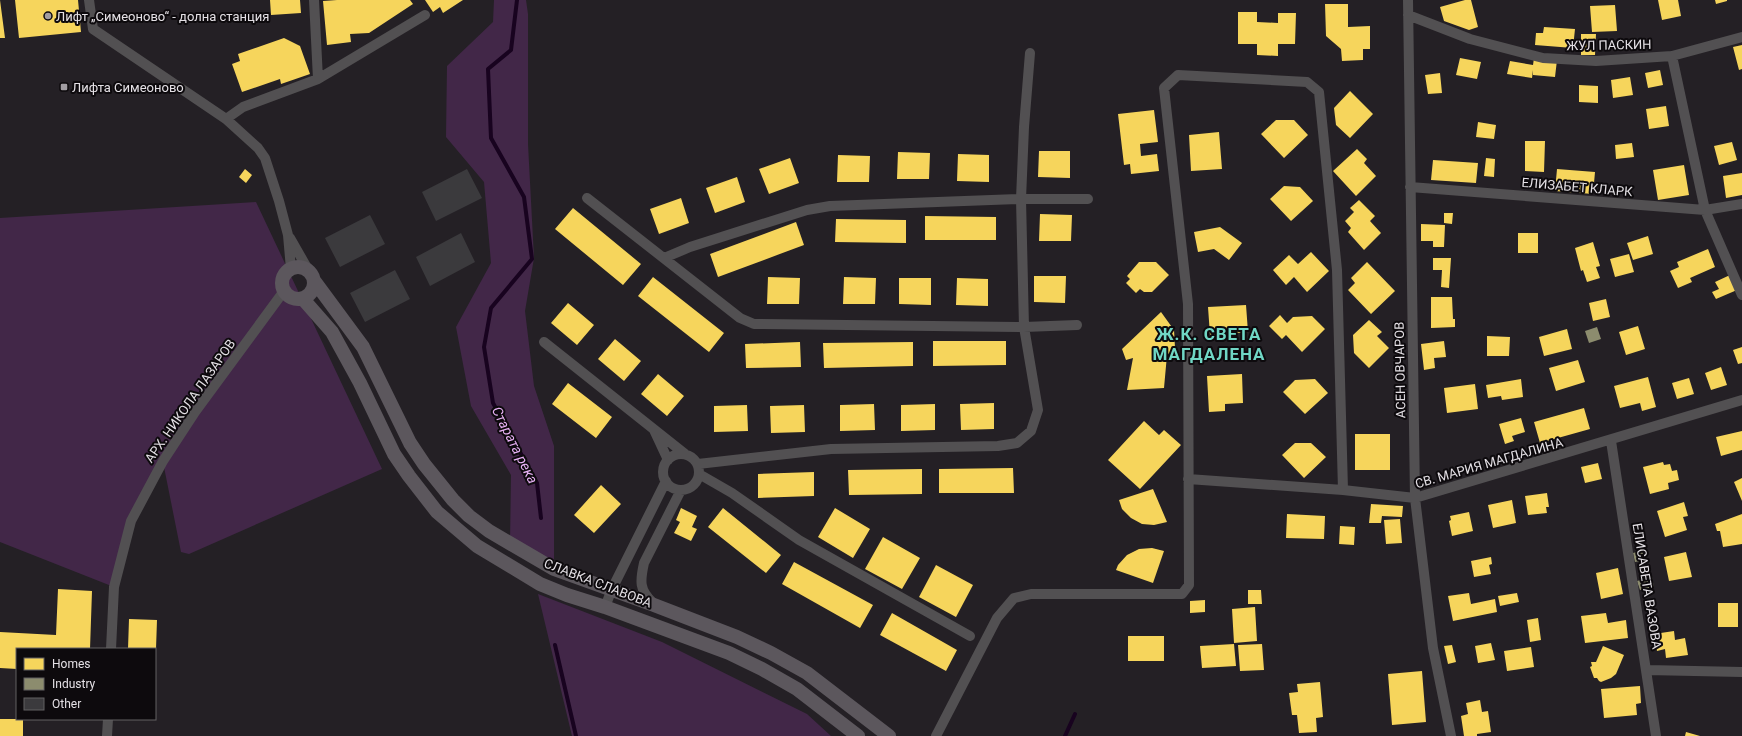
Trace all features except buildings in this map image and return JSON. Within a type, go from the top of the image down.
[{"type":"street","points":[[89,0],[93,29],[226,119],[258,148],[265,158],[279,201],[288,235],[291,269]]},
{"type":"street","points":[[314,0],[318,79]]},
{"type":"street","name":"АСЕН ОВЧАРОВ","points":[[1408,0],[1415,498],[1433,648],[1451,736]]},
{"type":"street","points":[[226,119],[243,107],[318,79],[425,15]]},
{"type":"street","name":"ЖУЛ ПАСКИН","points":[[1408,15],[1470,39],[1543,58],[1596,61],[1672,56],[1742,37]]},
{"type":"street","points":[[699,469],[831,449],[998,446],[1017,443],[1031,431],[1038,410],[1024,327],[1021,199],[1024,127],[1030,53]]},
{"type":"street","points":[[1672,56],[1705,210],[1742,295]]},
{"type":"street","points":[[936,736],[997,618],[1014,598],[1031,594],[1182,594],[1189,585],[1188,304],[1164,88],[1178,75],[1307,82],[1319,92],[1337,270],[1343,490]]},
{"type":"street","name":"ЕЛИЗАБЕТ КЛАРК","points":[[1410,187],[1705,210],[1742,204]]},
{"type":"street","points":[[587,198],[740,318],[754,324],[1024,327],[1077,325]]},
{"type":"street","points":[[664,258],[690,247],[807,210],[830,206],[1021,199],[1088,199]]},
{"type":"street","points":[[288,235],[312,278],[311,293],[302,299],[292,298],[284,291],[282,281],[284,276],[291,269],[301,267],[312,278]]},
{"type":"street","name":"СЛАВКА СЛАВОВА","points":[[312,278],[363,347],[410,443],[424,464],[453,500],[469,516],[489,531],[554,569],[612,589],[737,637],[771,653],[807,673],[888,736]]},
{"type":"street","name":"АРХ. НИКОЛА ЛАЗАРОВ","points":[[111,648],[114,587],[131,521],[163,461],[195,412],[284,291]]},
{"type":"street","name":"СЛАВКА СЛАВОВА","points":[[302,299],[332,332],[360,383],[394,454],[437,512],[477,546],[540,584],[729,653],[762,669],[797,689],[858,736]]},
{"type":"street","points":[[544,342],[654,428],[684,454],[691,456],[699,469],[798,540],[970,636]]},
{"type":"street","name":"СВ. МАРИЯ МАГДАЛИНА","points":[[1188,479],[1343,490],[1415,498],[1611,441],[1742,400]]},
{"type":"street","points":[[654,428],[668,460]]},
{"type":"street","name":"ЕЛИСАВЕТА ВАЗОВА","points":[[1611,441],[1656,736]]},
{"type":"street","points":[[684,454],[672,456],[668,460],[663,471],[666,481],[675,489],[681,490],[691,487],[698,479],[699,469]]},
{"type":"street","points":[[605,607],[612,589],[666,481]]},
{"type":"street","points":[[654,605],[645,596],[641,586],[641,574],[644,563],[681,490]]},
{"type":"street","points":[[1647,670],[1742,672]]},
{"type":"street","points":[[107,736],[108,720]]},
{"type":"shaded area","points":[[494,0],[526,0],[528,14],[528,144],[534,258],[525,311],[534,386],[554,446],[554,569],[510,544],[511,475],[471,406],[456,327],[491,263],[484,182],[446,137],[447,66],[493,22]]},
{"type":"shaded area","points":[[256,202],[382,469],[189,554],[181,552],[163,462],[146,491],[114,587],[0,542],[0,218]]},
{"type":"shaded area","points":[[538,594],[662,642],[807,714],[831,736],[572,736]]},
{"type":"waterway","name":"Старата река","points":[[517,0],[511,50],[488,69],[491,138],[524,197],[532,259],[491,308],[484,347],[493,403],[537,483],[541,518]]},
{"type":"waterway","name":"Старата река","points":[[555,645],[576,736]]},
{"type":"waterway","points":[[1065,736],[1075,714]]},
{"type":"place","name":"Лифт „Симеоново“ - долна станция","points":[[48,16]]},
{"type":"place","name":"Лифта Симеоново","points":[[64,87]]},
{"type":"district","name":"Ж.К. СВЕТА МАГДАЛЕНА","points":[[1209,344]]}]
